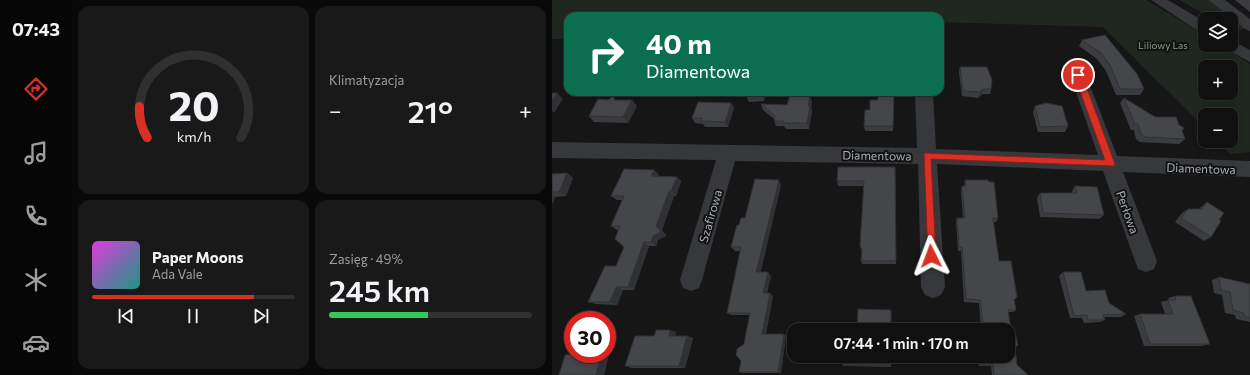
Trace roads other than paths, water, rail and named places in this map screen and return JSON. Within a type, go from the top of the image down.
[{"type":"street","points":[[1158,0],[1198,25]]},
{"type":"street","points":[[1216,0],[1250,26]]},
{"type":"street","points":[[1238,49],[1250,57]]},
{"type":"street","name":"Perłowa","points":[[1078,75],[1146,261]]},
{"type":"street","points":[[924,96],[933,287]]},
{"type":"street","name":"Diamentowa","points":[[552,150],[927,156],[1250,169]]},
{"type":"street","name":"Szafirowa","points":[[691,280],[728,152]]},
{"type":"park label","name":"Liliowy Las","points":[[1163,45]]}]
